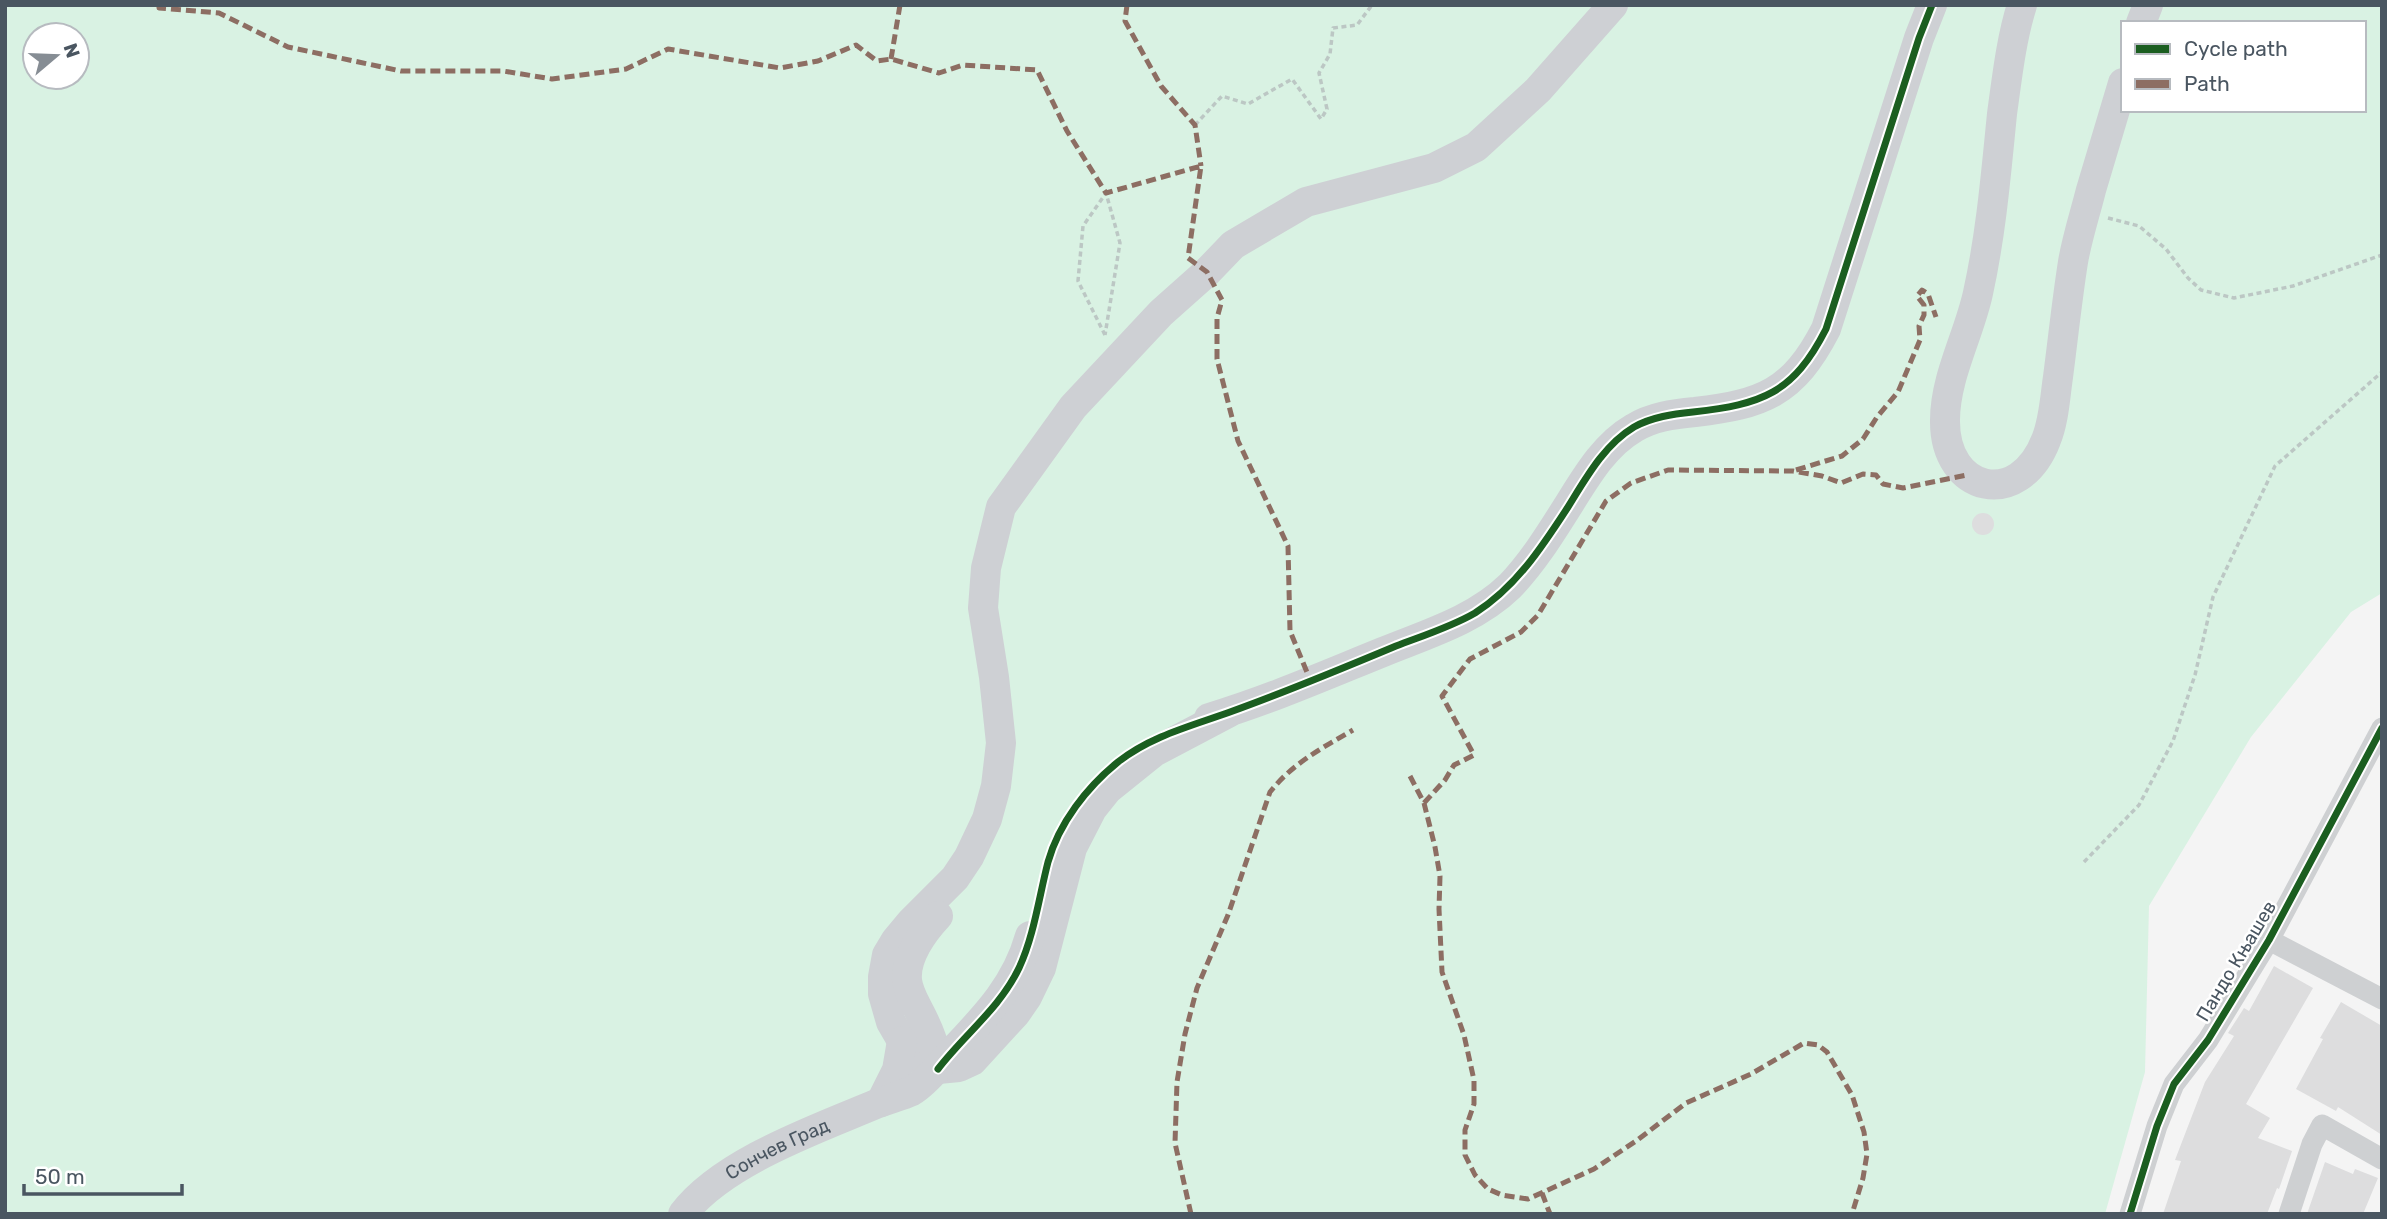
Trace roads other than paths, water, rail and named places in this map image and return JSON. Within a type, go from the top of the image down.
[{"type":"street","points":[[1228,713],[1154,752],[1108,789],[1092,809],[1072,848],[1049,943],[1027,997],[972,1061],[959,1067],[938,1069],[922,1062],[902,1041],[886,1012],[883,977],[887,955],[911,922],[954,878],[969,857],[987,819],[996,786],[1001,743],[983,608],[986,568],[1001,507],[1073,407],[1161,313],[1233,245],[1306,202],[1434,168],[1476,147],[1538,90],[1613,5]]},
{"type":"street","points":[[938,1069],[1004,993],[1020,966],[1049,859],[1058,837],[1081,799],[1098,780],[1142,745],[1181,727],[1228,713],[1299,686],[1473,614],[1491,602],[1527,567],[1591,469],[1613,444],[1633,428],[1652,419],[1752,402],[1781,388],[1793,378],[1815,350],[1826,330],[1919,38],[1932,5]]},
{"type":"street","points":[[2022,5],[2007,74],[1988,236],[1978,294],[1946,401],[1945,424],[1949,446],[1957,463],[1967,475],[1980,484],[1995,485],[2024,474],[2037,459],[2047,439],[2074,258],[2121,90]]},
{"type":"street","points":[[938,1069],[936,1050],[907,980],[908,965],[925,931],[979,864],[998,822],[1009,782],[1012,738],[1009,710],[992,622],[986,568]]},
{"type":"street","name":"Пандо Књашев","points":[[2130,1214],[2157,1126],[2174,1084],[2208,1040],[2269,940],[2382,728]]},
{"type":"street","points":[[2269,940],[2382,999]]},
{"type":"street","points":[[915,1002],[933,1017],[945,1021],[969,1022],[984,1016]]},
{"type":"street","points":[[881,1102],[897,1070],[902,1041]]},
{"type":"street","name":"Сончев Град","points":[[683,1214],[720,1178],[803,1135],[912,1090],[938,1069]]},
{"type":"street","points":[[2289,1214],[2312,1144],[2322,1125],[2382,1159]]}]
